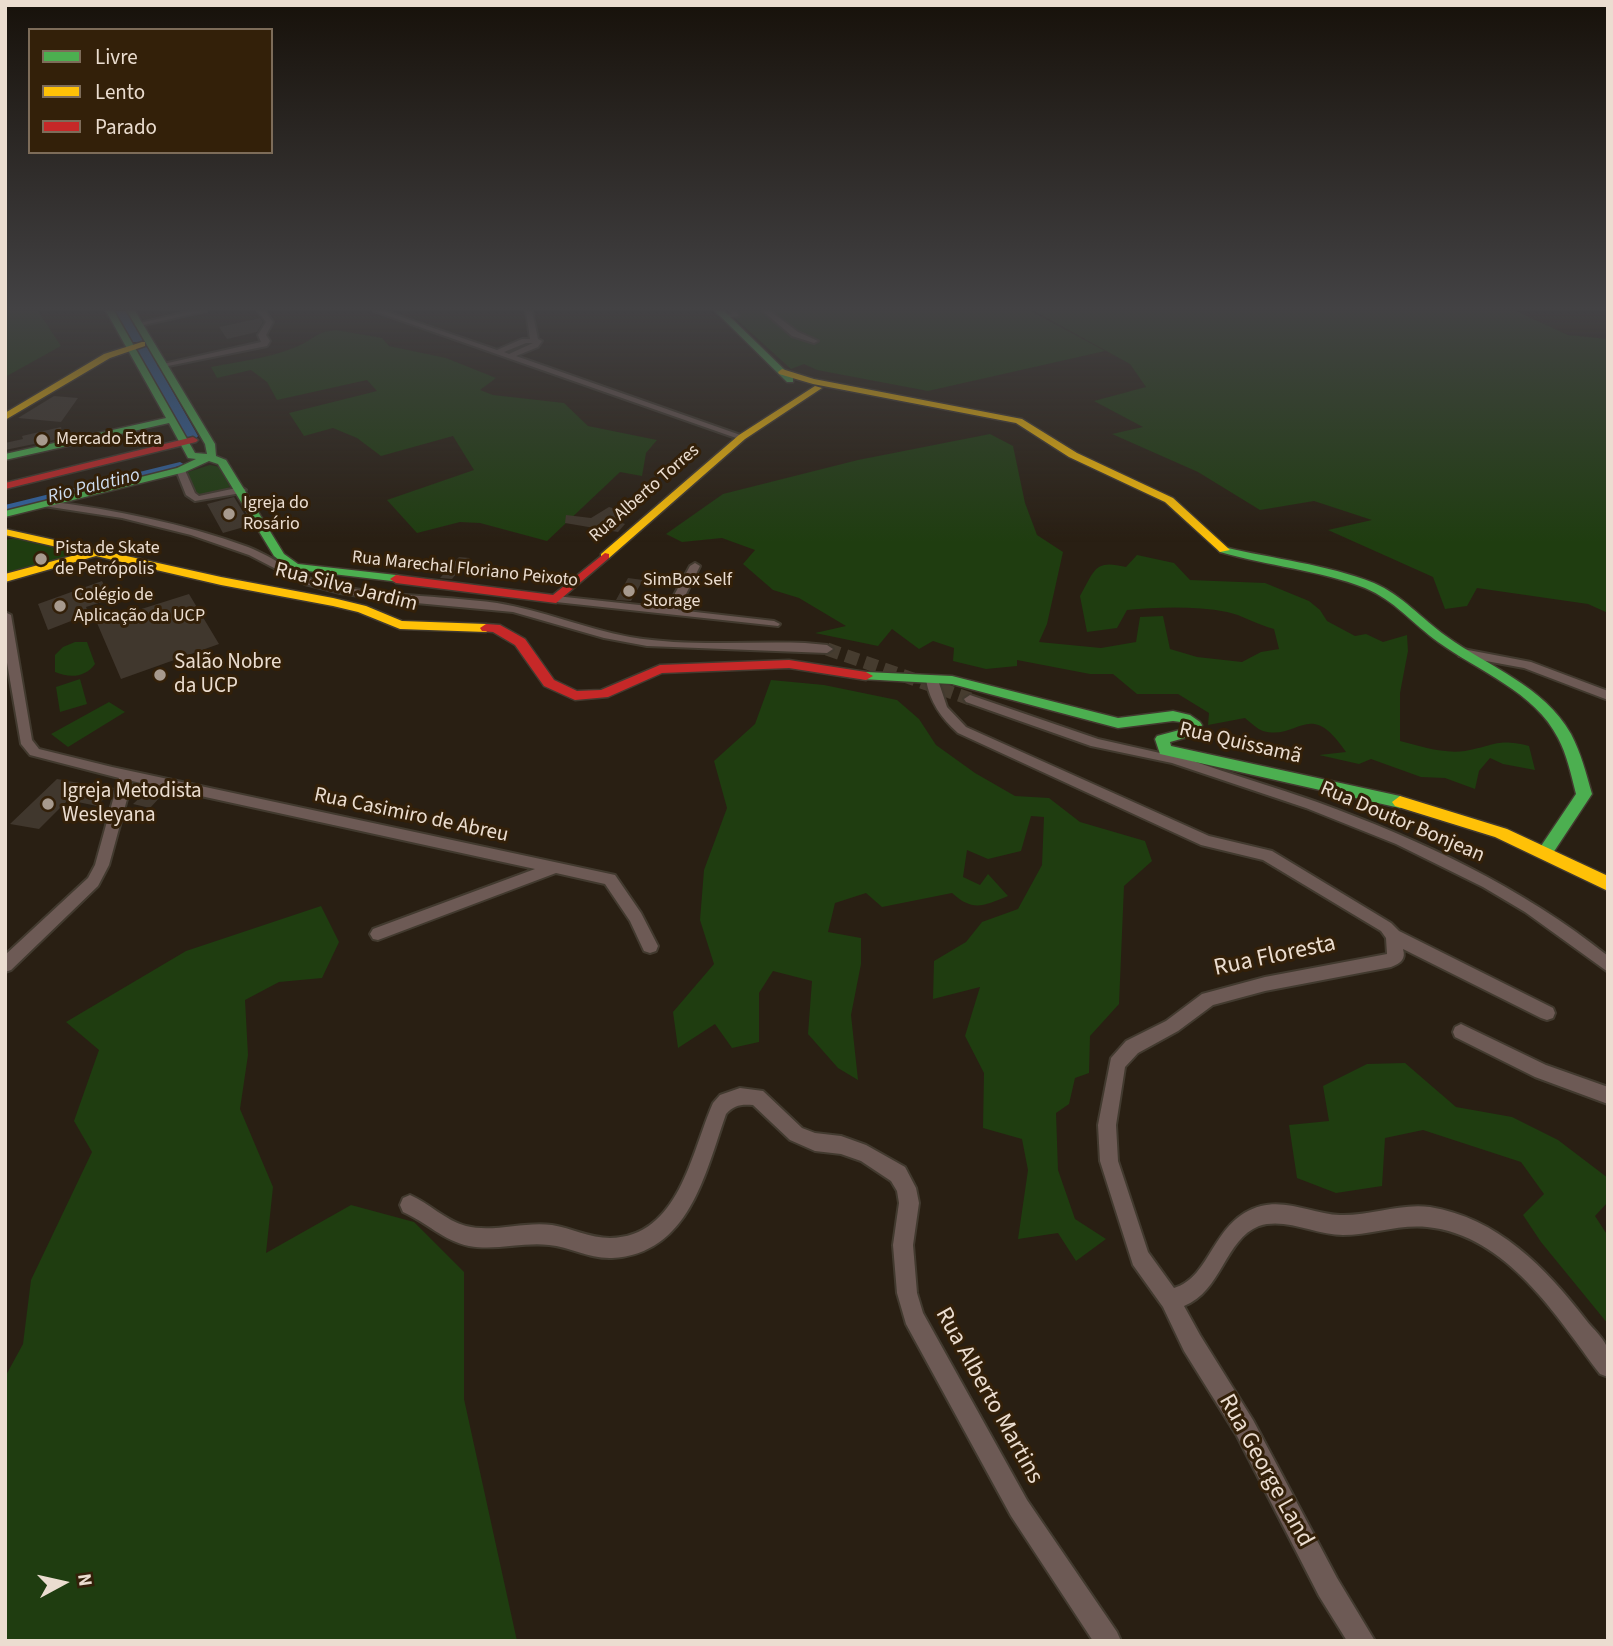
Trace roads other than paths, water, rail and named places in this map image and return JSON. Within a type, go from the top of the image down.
[{"type":"street","points":[[5,417],[54,388]]},
{"type":"street","points":[[152,388],[182,441]]},
{"type":"street","points":[[8,521],[47,504],[181,470],[209,457],[212,449],[206,436],[177,388]]},
{"type":"street","points":[[602,388],[742,436]]},
{"type":"street","points":[[806,389],[819,388]]},
{"type":"street","points":[[849,388],[1019,421],[1073,455],[1170,500],[1184,509],[1215,544],[1224,550],[1347,579],[1382,591],[1463,653],[1495,670],[1546,708],[1566,732],[1576,753],[1584,794],[1545,852]]},
{"type":"street","name":"Rua Alberto Torres","points":[[556,599],[742,436],[806,389]]},
{"type":"street","points":[[5,457],[169,420]]},
{"type":"street","points":[[5,486],[206,436]]},
{"type":"street","name":"Rua Marechal Floriano Peixoto","points":[[182,441],[192,456],[209,457],[222,462],[279,556],[295,567],[774,624]]},
{"type":"street","points":[[181,470],[191,495],[198,499],[241,490]]},
{"type":"street","points":[[47,504],[137,516],[192,532],[246,550],[298,577],[320,585],[413,601],[528,611],[647,643],[725,648],[781,645],[827,649]]},
{"type":"street","name":"Rua Silva Jardim","points":[[8,521],[96,552],[362,609],[400,625],[496,628],[520,642],[549,683],[575,696],[613,691],[653,671],[738,665],[789,664],[860,676],[932,680]]},
{"type":"street","points":[[6,578],[96,552]]},
{"type":"street","points":[[671,612],[695,566]]},
{"type":"street","name":"Rua Casimiro de Abreu","points":[[5,615],[9,660],[26,741],[35,752],[127,775],[610,879],[636,917],[650,946]]},
{"type":"street","points":[[1463,653],[1527,665],[1608,696]]},
{"type":"street","name":"Rua Quissamã","points":[[932,680],[972,684],[1118,723],[1173,716],[1191,722],[1194,731],[1162,739],[1169,755],[1367,794],[1488,831],[1545,852],[1608,884]]},
{"type":"street","name":"Rua Floresta","points":[[932,680],[935,701],[946,717],[962,730],[1206,842],[1267,855],[1374,918],[1393,936],[1398,948],[1397,956],[1391,960],[1265,984],[1208,999],[1171,1026],[1132,1047],[1117,1064],[1107,1125],[1109,1161],[1140,1258],[1170,1300]]},
{"type":"street","name":"Rua Doutor Bonjean","points":[[970,699],[1110,747],[1142,756],[1169,755],[1317,808],[1446,861],[1553,919],[1608,965]]},
{"type":"street","points":[[5,965],[93,882],[102,865],[127,775]]},
{"type":"street","points":[[379,934],[554,868]]},
{"type":"street","points":[[1393,936],[1547,1013]]},
{"type":"street","points":[[1461,1032],[1541,1071],[1608,1096]]},
{"type":"street","name":"Rua Alberto Martins","points":[[410,1205],[428,1212],[455,1232],[473,1236],[502,1239],[531,1232],[562,1237],[585,1245],[615,1248],[644,1242],[665,1229],[674,1217],[687,1195],[719,1109],[726,1101],[740,1096],[757,1097],[796,1134],[815,1142],[841,1145],[866,1154],[898,1174],[906,1188],[909,1203],[903,1245],[907,1293],[922,1337],[1019,1508],[1108,1641]]},
{"type":"street","points":[[1170,1300],[1181,1298],[1197,1289],[1233,1234],[1250,1220],[1274,1213],[1337,1225],[1428,1216],[1475,1228],[1508,1248],[1608,1366]]},
{"type":"street","name":"Rua George Land","points":[[1170,1300],[1192,1343],[1245,1428],[1328,1587],[1362,1641]]},
{"type":"waterway","name":"Rio Palatino","points":[[164,388],[191,436]]},
{"type":"waterway","name":"Rio Palatino","points":[[7,509],[180,466]]},
{"type":"tunnel","points":[[832,651],[827,649],[970,699]]},
{"type":"place","name":"Mercado Extra","points":[[42,440]]},
{"type":"place","name":"Igreja do Rosário","points":[[229,514]]},
{"type":"place","name":"Pista de Skate de Petrópolis","points":[[41,559]]},
{"type":"place","name":"SimBox Self Storage","points":[[629,591]]},
{"type":"place","name":"Colégio de Aplicação da UCP","points":[[60,606]]},
{"type":"place","name":"Salão Nobre da UCP","points":[[160,675]]},
{"type":"place","name":"Igreja Metodista Wesleyana","points":[[48,804]]}]
